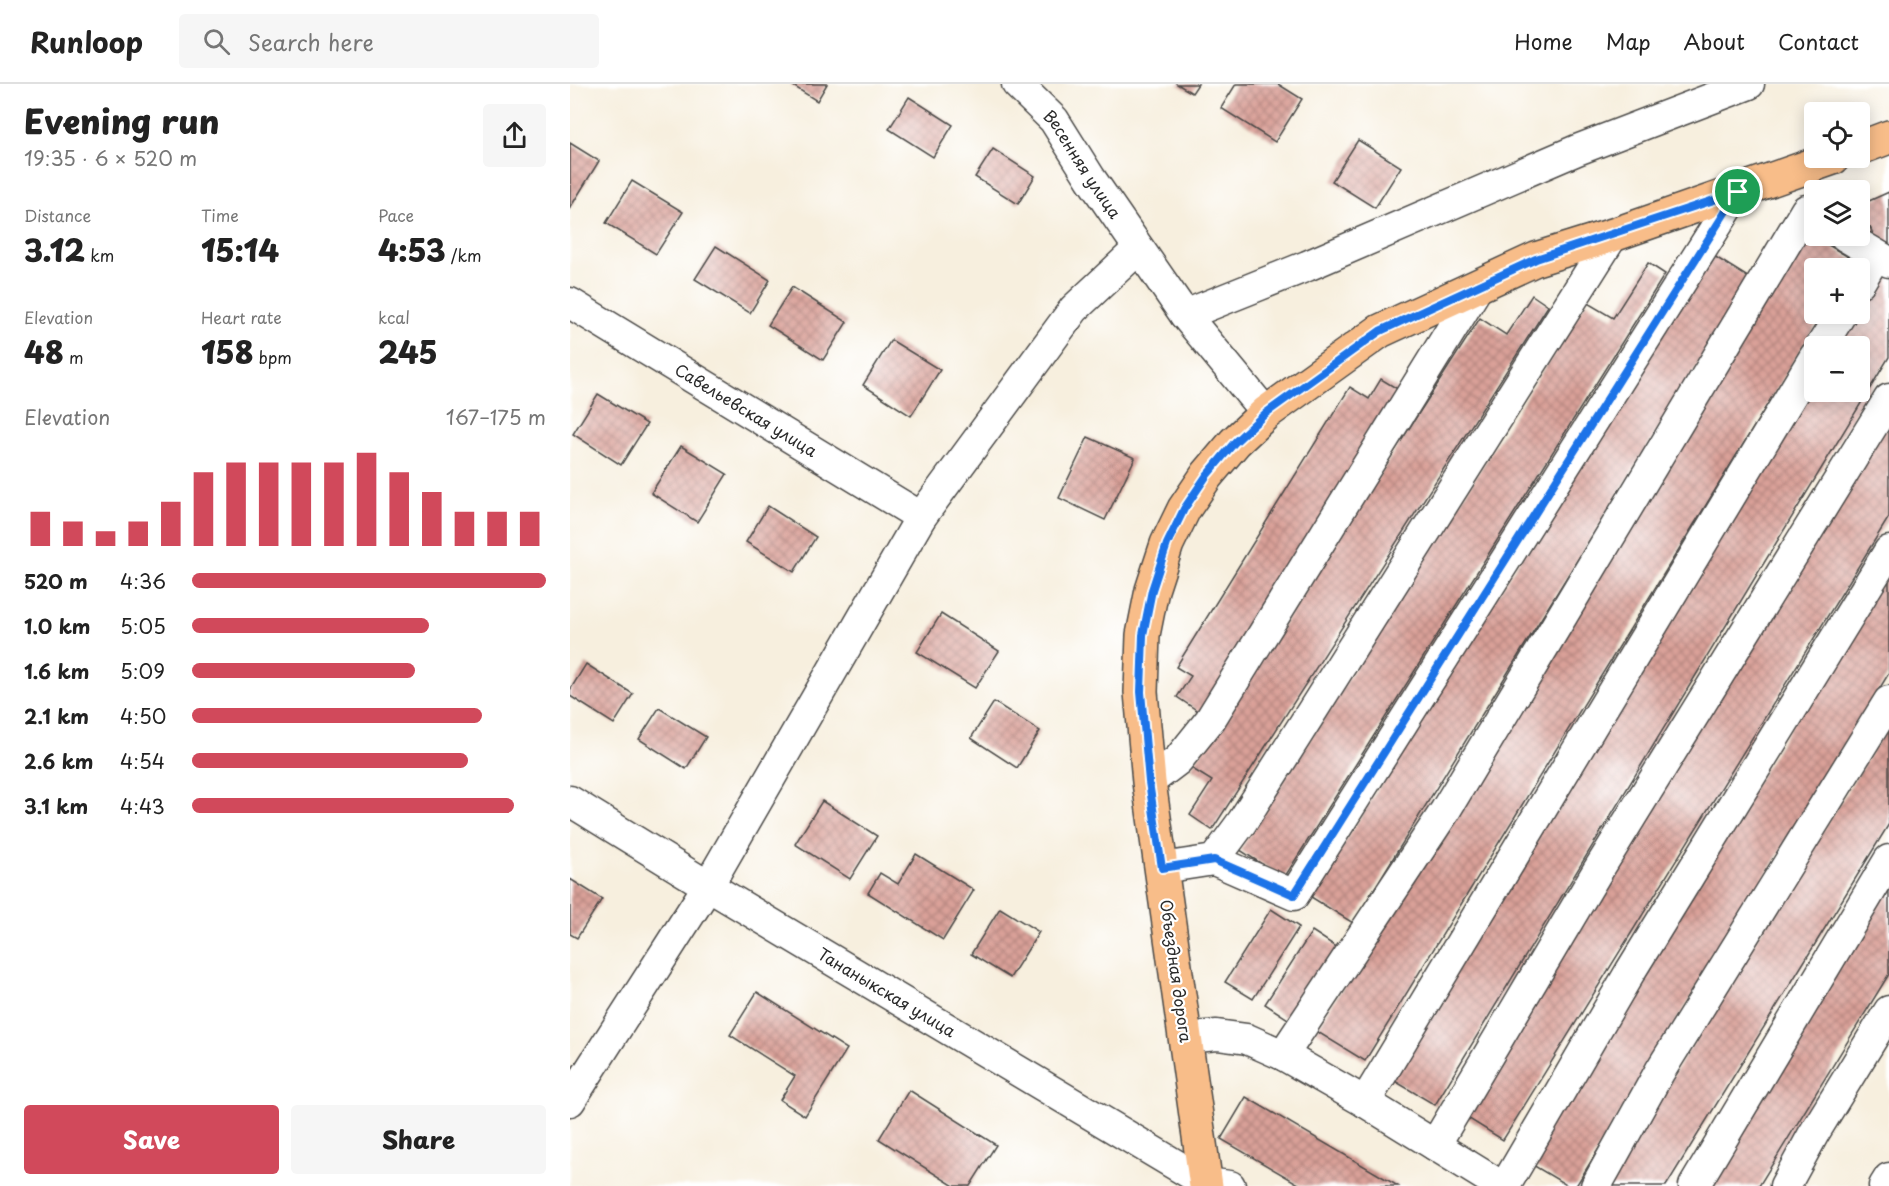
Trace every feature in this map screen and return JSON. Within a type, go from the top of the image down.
[{"type":"main road","points":[[1870,144],[1889,137]]},
{"type":"main road","name":"Объездная дорога","points":[[1214,1185],[1186,1038],[1149,782],[1141,692],[1143,635],[1167,544],[1184,509],[1207,475],[1235,442],[1266,413],[1380,331],[1536,259],[1613,235],[1806,168]]},
{"type":"street","name":"Весенняя улица","points":[[1017,84],[1054,120],[1138,249],[1185,315],[1266,413]]},
{"type":"street","points":[[1185,315],[1307,266],[1577,150],[1749,84]]},
{"type":"street","points":[[1162,868],[1214,860],[1294,895],[1738,192]]},
{"type":"street","points":[[1283,1055],[1445,811],[1804,223]]},
{"type":"street","points":[[1214,860],[1242,822],[1613,235]]},
{"type":"street","points":[[1861,246],[1882,259],[1870,272]]},
{"type":"street","points":[[570,1101],[708,886],[921,517],[1074,309],[1138,249]]},
{"type":"street","points":[[1149,782],[1178,760],[1210,720],[1479,285]]},
{"type":"street","name":"Савельевская улица","points":[[570,303],[921,517]]},
{"type":"street","points":[[1365,1102],[1804,374]]},
{"type":"street","points":[[1435,1145],[1597,872],[1889,399]]},
{"type":"street","points":[[1186,1038],[1217,1035],[1247,1039],[1283,1055],[1503,1186],[1630,972],[1889,551]]},
{"type":"street","points":[[1596,1186],[1660,1071],[1889,701]]},
{"type":"street","name":"Тананыкская улица","points":[[570,801],[708,886],[1214,1185]]},
{"type":"street","points":[[1694,1186],[1889,860]]},
{"type":"street","points":[[1785,1186],[1885,1027]]},
{"type":"street","points":[[1884,1186],[1889,1178]]},
{"type":"building","points":[[790,84],[827,84],[817,101]]},
{"type":"building","points":[[1177,84],[1198,84],[1192,93]]},
{"type":"building","points":[[1236,84],[1278,84],[1302,99],[1275,142],[1221,108]]},
{"type":"building","points":[[909,97],[953,125],[933,157],[889,129]]},
{"type":"building","points":[[1358,140],[1401,167],[1375,208],[1332,181]]},
{"type":"building","points":[[570,143],[599,161],[570,208]]},
{"type":"building","points":[[993,149],[1035,176],[1018,204],[975,177]]},
{"type":"building","points":[[632,181],[683,212],[656,254],[606,223]]},
{"type":"building","points":[[1889,192],[1889,247],[1880,251],[1870,227],[1870,201]]},
{"type":"building","points":[[1804,233],[1804,246],[1830,246],[1850,258],[1804,258],[1804,324],[1817,324],[1810,336],[1804,336],[1804,345],[1365,1061],[1316,1031]]},
{"type":"building","points":[[716,246],[770,280],[750,313],[695,279]]},
{"type":"building","points":[[1709,253],[1751,279],[1353,923],[1311,897]]},
{"type":"building","points":[[1648,263],[1665,274],[1284,878],[1240,850],[1586,302],[1613,318]]},
{"type":"building","points":[[1878,268],[1889,275],[1889,357],[1870,388],[1870,336],[1837,336],[1845,324],[1870,324],[1870,281]]},
{"type":"building","points":[[792,287],[847,322],[823,360],[768,325]]},
{"type":"building","points":[[1532,295],[1548,306],[1212,830],[1190,815],[1212,781],[1191,768],[1480,318],[1506,335]]},
{"type":"building","points":[[891,340],[940,370],[911,416],[863,385]]},
{"type":"building","points":[[1381,379],[1401,391],[1201,713],[1177,697],[1191,676],[1176,667],[1350,387],[1369,399]]},
{"type":"building","points":[[1804,390],[1804,402],[1862,402],[1435,1105],[1388,1077]]},
{"type":"building","points":[[598,394],[647,424],[621,465],[573,434]]},
{"type":"building","points":[[1889,416],[1889,517],[1503,1140],[1458,1112]]},
{"type":"building","points":[[1088,437],[1135,458],[1105,520],[1059,498]]},
{"type":"building","points":[[681,446],[727,474],[697,522],[651,493]]},
{"type":"building","points":[[768,506],[816,537],[794,572],[746,542]]},
{"type":"building","points":[[1889,565],[1889,673],[1576,1186],[1568,1186],[1526,1161]]},
{"type":"building","points":[[941,614],[999,651],[975,688],[917,652]]},
{"type":"building","points":[[586,664],[633,694],[614,724],[570,696],[570,690]]},
{"type":"building","points":[[994,702],[1040,731],[1017,768],[971,738]]},
{"type":"building","points":[[659,708],[706,737],[686,769],[639,739]]},
{"type":"building","points":[[1889,723],[1889,824],[1666,1186],[1605,1186]]},
{"type":"building","points":[[822,801],[877,836],[850,879],[795,844]]},
{"type":"building","points":[[916,854],[974,890],[943,940],[868,893],[880,873],[898,884]]},
{"type":"building","points":[[1889,875],[1889,974],[1759,1186],[1698,1186]]},
{"type":"building","points":[[570,879],[602,899],[577,938],[570,934]]},
{"type":"building","points":[[1000,908],[1039,932],[1010,978],[971,954]]},
{"type":"building","points":[[1271,909],[1299,927],[1253,999],[1225,982]]},
{"type":"building","points":[[1312,931],[1338,948],[1291,1021],[1265,1004]]},
{"type":"building","points":[[757,992],[847,1049],[805,1116],[780,1100],[795,1076],[730,1035]]},
{"type":"building","points":[[909,1090],[996,1145],[970,1186],[954,1186],[879,1139]]},
{"type":"building","points":[[1246,1097],[1398,1186],[1302,1186],[1221,1139]]},
{"type":"route","points":[[1738,192],[1294,895],[1214,860],[1162,868],[1149,782],[1141,692],[1143,635],[1152,590],[1167,544],[1184,509],[1207,475],[1235,442],[1266,413],[1380,331],[1536,259],[1738,192]]}]
